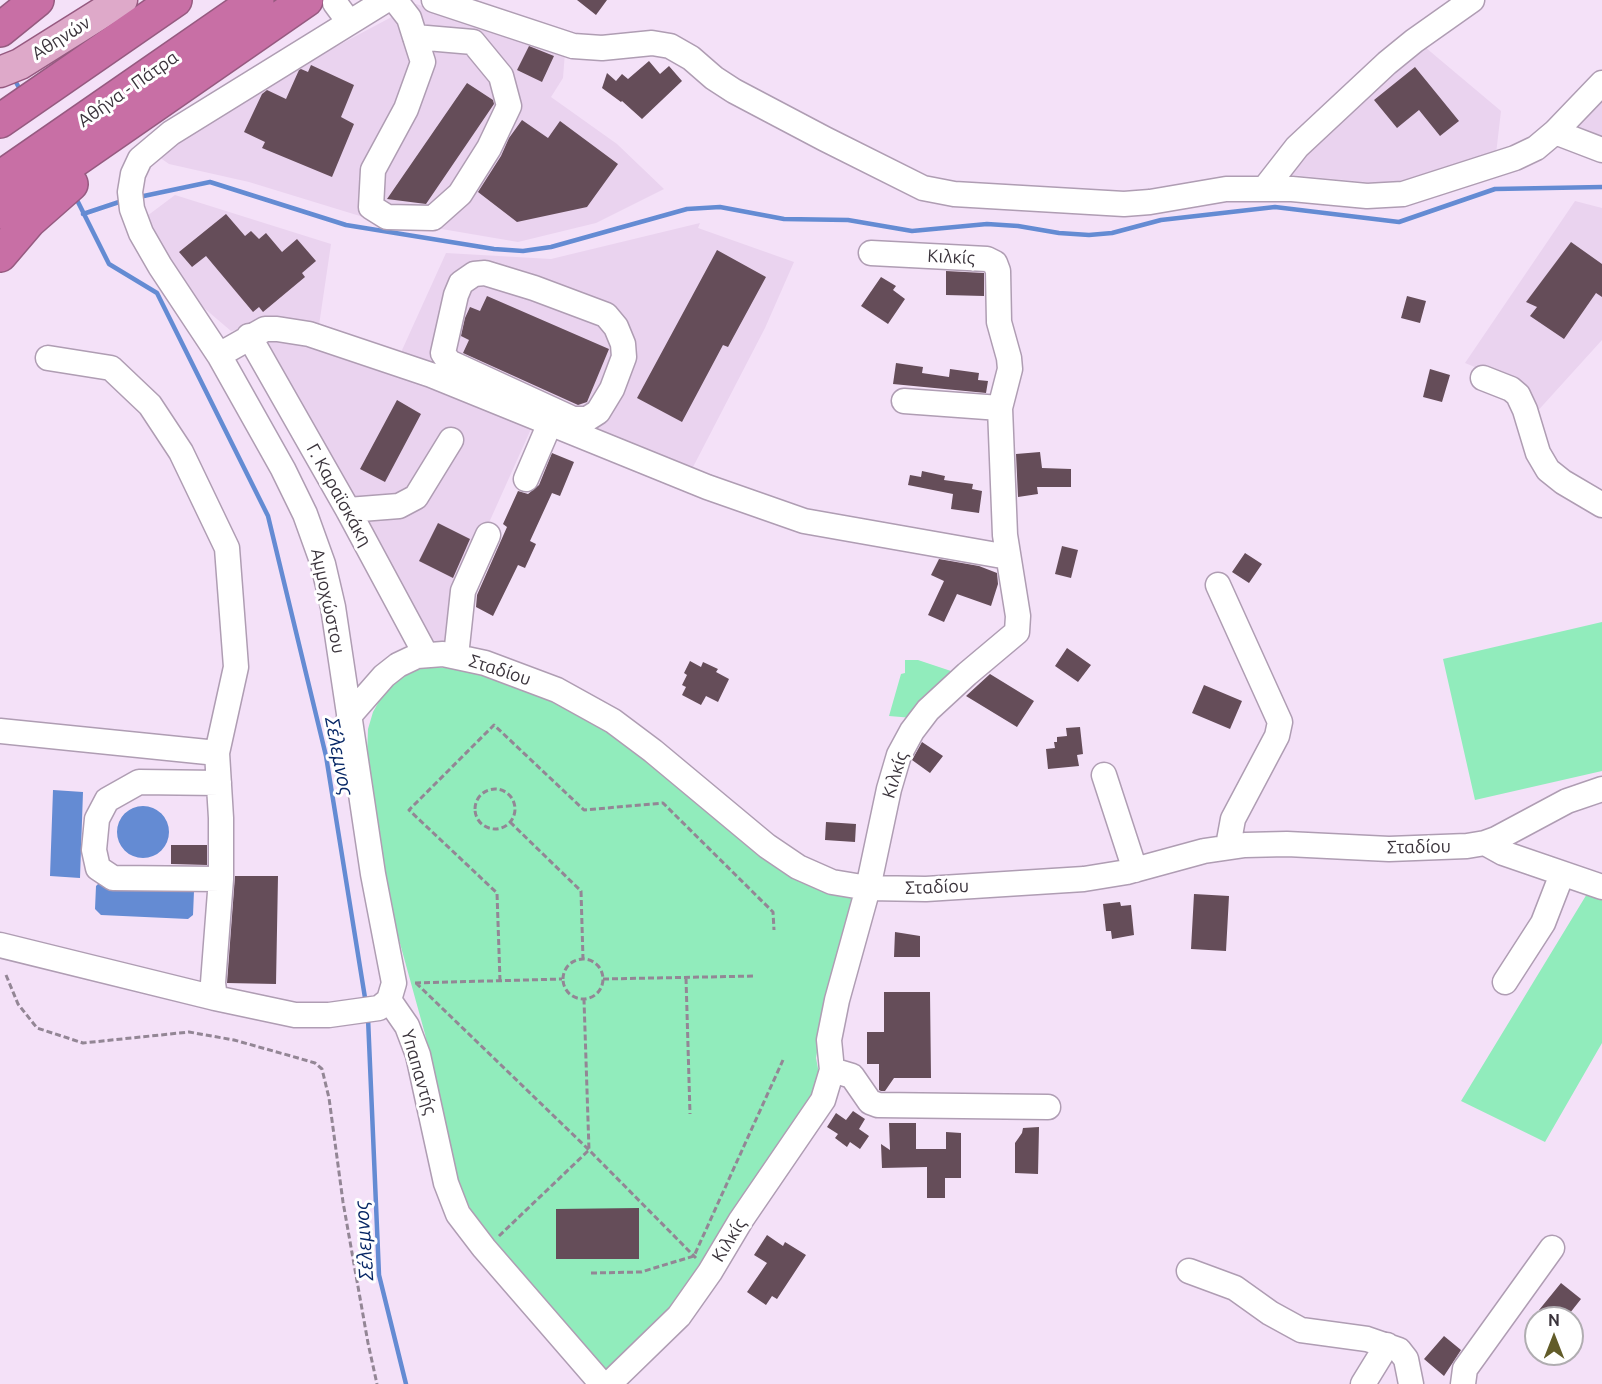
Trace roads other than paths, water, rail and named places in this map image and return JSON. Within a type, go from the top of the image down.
[{"type":"highway","points":[[0,30],[37,0]]},
{"type":"highway","points":[[0,121],[175,0]]},
{"type":"highway","name":"Αθήνα - Πάτρα","points":[[0,150],[216,0]]},
{"type":"highway","name":"Αθήνα - Πάτρα","points":[[0,178],[257,0]]},
{"type":"highway","points":[[0,212],[183,84],[320,2]]},
{"type":"highway","points":[[0,255],[29,221],[183,84]]},
{"type":"main road","name":"Αθηνών","points":[[0,51],[121,0]]},
{"type":"main road","name":"Αθηνών","points":[[0,72],[20,64],[121,0]]},
{"type":"street","points":[[320,2],[349,22],[386,0]]},
{"type":"street","points":[[395,0],[409,18],[415,37],[423,62],[406,108],[373,170],[370,207],[387,217],[433,218],[460,194],[489,148],[509,106],[501,76],[473,42],[415,37]]},
{"type":"street","points":[[435,0],[573,46],[602,48],[652,43],[669,46],[691,58],[734,91],[825,139],[911,183],[954,194],[1124,204],[1167,200],[1214,190],[1264,188],[1367,196],[1403,194],[1515,158],[1536,148],[1555,132],[1602,83]]},
{"type":"street","points":[[1264,188],[1297,147],[1387,63],[1472,0]]},
{"type":"street","name":"Αμμοχώστου","points":[[349,22],[171,133],[147,152],[135,167],[130,192],[132,209],[138,226],[160,266],[219,355],[283,469],[315,539],[331,597],[373,874],[394,983],[384,1004]]},
{"type":"street","points":[[1555,132],[1602,150]]},
{"type":"street","name":"Κιλκίς","points":[[609,1384],[680,1316],[702,1264],[741,1220],[823,1100],[832,1070],[829,1040],[837,1000],[868,888],[894,771],[904,746],[919,720],[937,701],[1017,632],[1018,616],[1008,557],[1000,408],[1010,369],[999,322],[998,271],[995,262],[987,259],[871,253]]},
{"type":"street","points":[[219,355],[260,330],[271,328],[309,334],[431,375],[508,399],[573,419],[587,419],[597,412],[612,389],[624,357],[623,344],[616,327],[606,315],[534,288],[485,273],[474,274],[461,283],[456,295],[443,353],[449,362],[508,399],[550,423],[707,487],[804,521],[1008,557]]},
{"type":"street","name":"Γ. Καραϊσκάκη","points":[[249,336],[348,510],[426,655]]},
{"type":"street","points":[[48,358],[111,368],[150,405],[180,452],[227,548],[236,667],[217,753],[220,879],[213,983],[215,998]]},
{"type":"street","points":[[1483,378],[1511,389],[1518,395],[1538,453],[1548,470],[1563,482],[1602,505]]},
{"type":"street","points":[[904,401],[1000,408]]},
{"type":"street","points":[[526,479],[550,423]]},
{"type":"street","points":[[348,510],[399,506],[416,497],[452,440]]},
{"type":"street","points":[[456,656],[463,591],[488,535]]},
{"type":"street","points":[[1218,585],[1280,722],[1277,736],[1233,819],[1228,846]]},
{"type":"street","name":"Σταδίου","points":[[349,716],[391,670],[408,660],[426,655],[456,656],[520,675],[592,708],[653,751],[782,857],[832,882],[868,888],[926,889],[1084,879],[1135,870],[1228,846],[1287,844],[1389,849],[1455,847],[1485,843],[1515,830],[1568,801],[1602,789]]},
{"type":"street","points":[[0,731],[217,753]]},
{"type":"street","points":[[1104,775],[1135,870]]},
{"type":"street","points":[[219,783],[139,782],[107,800],[97,819],[94,850],[98,868],[113,878],[220,879]]},
{"type":"street","points":[[1485,843],[1562,874],[1602,886]]},
{"type":"street","points":[[1505,982],[1543,922],[1562,874]]},
{"type":"street","points":[[0,945],[215,998],[296,1015],[329,1015],[384,1004]]},
{"type":"street","points":[[3,965],[36,954]]},
{"type":"street","name":"Υπαπαντής","points":[[384,1004],[407,1026],[418,1055],[446,1183],[458,1214],[484,1248],[602,1384]]},
{"type":"street","points":[[832,1070],[852,1076],[870,1102],[878,1105],[1048,1107]]},
{"type":"street","points":[[1463,1384],[1465,1369],[1552,1248]]},
{"type":"street","points":[[1189,1271],[1235,1288],[1270,1313],[1301,1330],[1367,1339],[1399,1350],[1406,1359],[1411,1384]]},
{"type":"street","points":[[1363,1384],[1387,1345]]},
{"type":"water","points":[[53,790],[83,792],[80,878],[50,876]]},
{"type":"water","points":[[138,806],[148,806],[158,810],[165,817],[169,832],[165,847],[158,854],[148,858],[138,858],[128,854],[121,847],[117,837],[117,827],[121,817],[128,810]]},
{"type":"water","points":[[101,881],[194,891],[193,915],[188,919],[101,915],[95,909],[96,886]]},
{"type":"waterway","name":"Σέλεμνος","points":[[13,77],[22,93]]},
{"type":"waterway","points":[[139,197],[210,182],[346,225],[494,249],[523,251],[551,247],[687,209],[720,207],[784,219],[848,220],[912,231],[987,224],[1089,235],[1112,233],[1161,220],[1275,207],[1399,222],[1495,189],[1602,187]]},
{"type":"waterway","name":"Σέλεμνος","points":[[75,196],[109,264],[157,293],[268,516],[326,756],[366,1004]]},
{"type":"waterway","points":[[83,214],[125,200]]},
{"type":"waterway","name":"Σέλεμνος","points":[[368,1018],[379,1275],[406,1384]]}]
